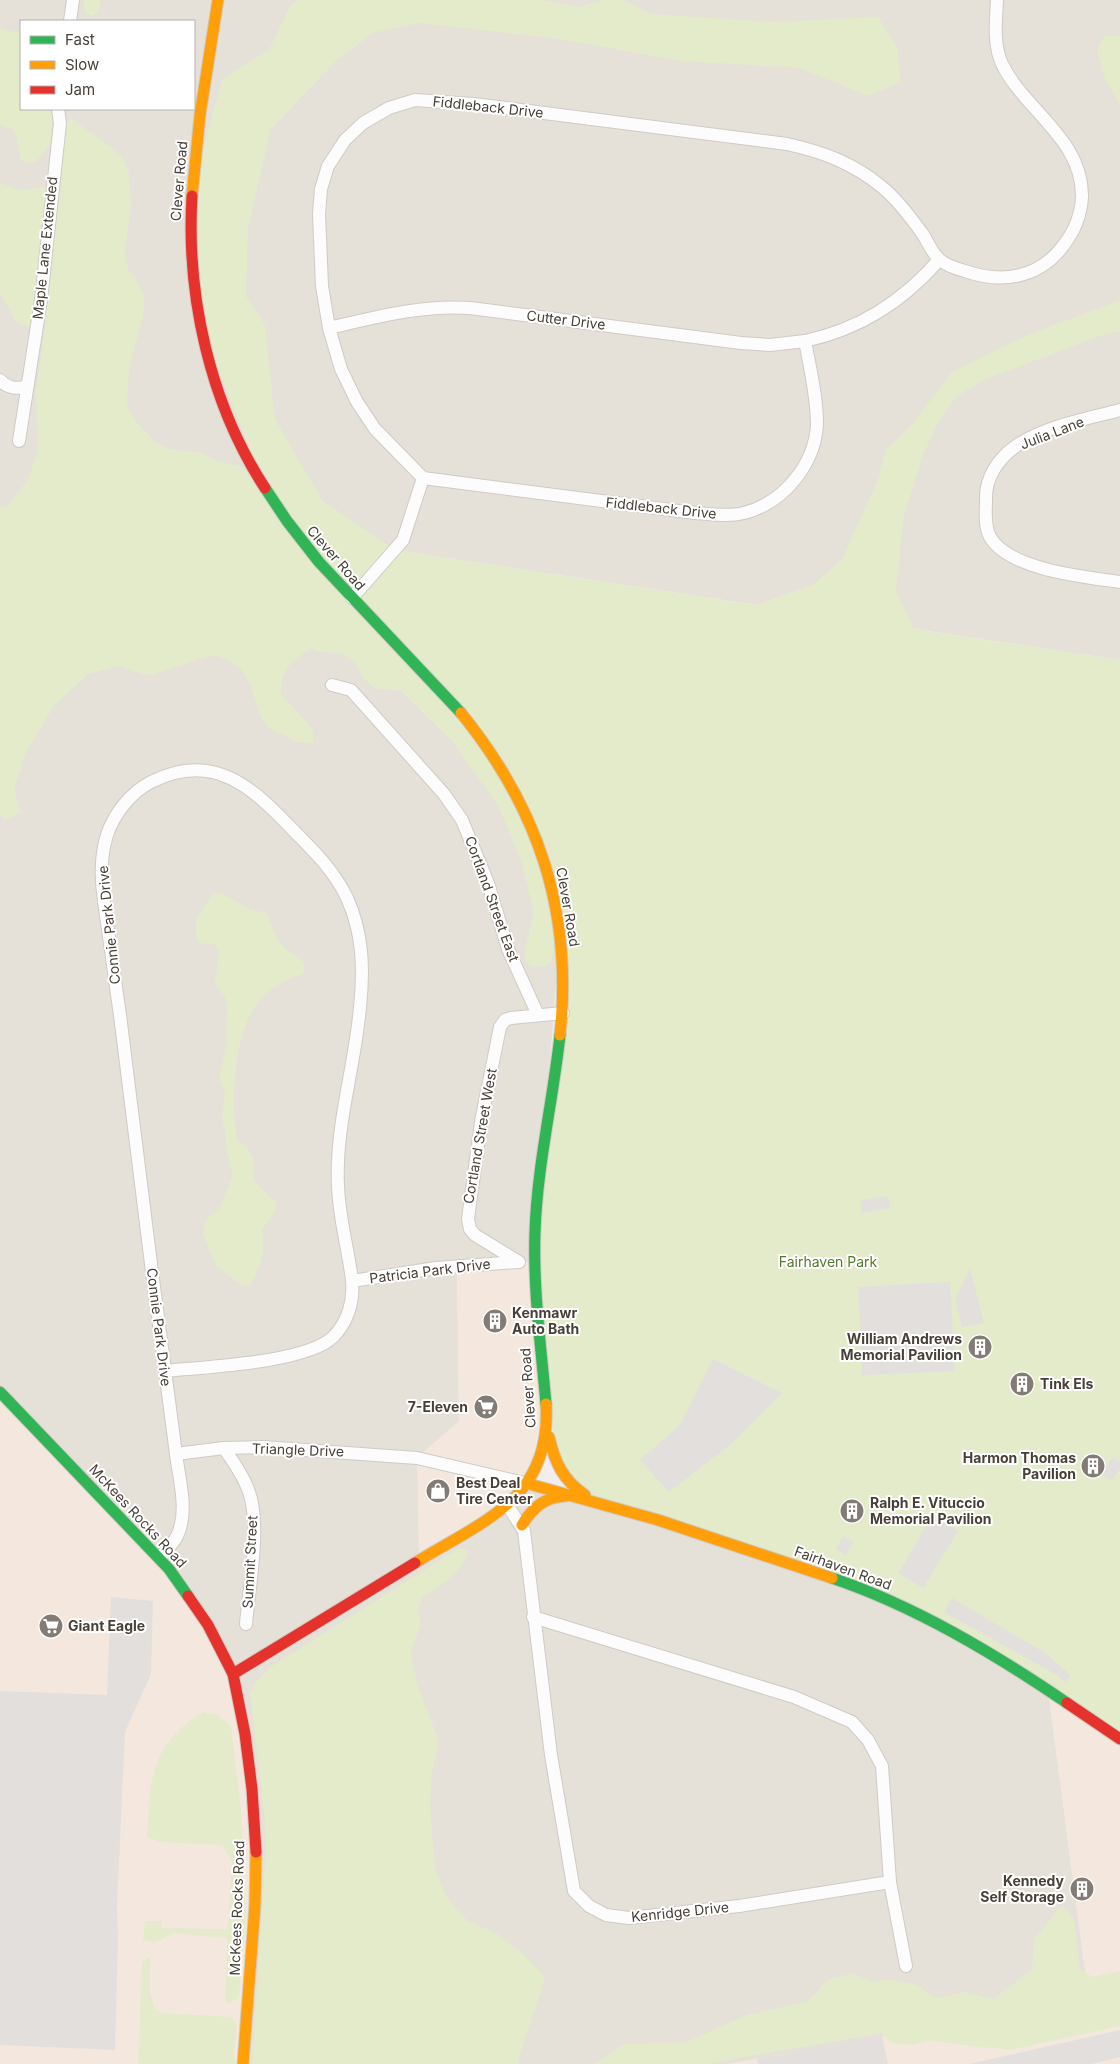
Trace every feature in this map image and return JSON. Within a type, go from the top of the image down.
[{"type":"street","points":[[70,20],[73,0]]},
{"type":"street","name":"Clever Road","points":[[218,0],[199,83],[191,230],[193,270],[201,327],[215,384],[242,452],[266,493],[291,529],[352,598],[444,692],[506,776],[539,844],[552,889],[560,934],[563,1013],[540,1177],[534,1262],[546,1423],[543,1457],[528,1484],[508,1506],[233,1674]]},
{"type":"street","points":[[805,341],[832,335],[867,320],[900,298],[939,260],[960,270],[990,278],[1021,276],[1048,262],[1071,236],[1081,205],[1079,171],[1073,156],[1002,63],[996,37],[997,0]]},
{"type":"street","name":"Fiddleback Drive","points":[[805,341],[816,404],[817,426],[812,449],[804,468],[790,485],[770,502],[744,513],[719,515],[695,513],[423,478],[375,429],[357,402],[341,369],[329,328],[322,286],[319,214],[321,189],[328,166],[345,140],[363,122],[389,108],[415,100],[474,104],[777,143],[815,150],[844,161],[884,188],[903,208],[939,260]]},
{"type":"street","name":"Maple Lane Extended","points":[[19,441],[41,300],[60,123],[58,110]]},
{"type":"street","name":"Cutter Drive","points":[[329,328],[413,309],[441,306],[470,308],[741,343],[770,345],[805,341]]},
{"type":"street","points":[[0,380],[6,386],[16,389],[26,387]]},
{"type":"street","name":"Julia Lane","points":[[1120,410],[1073,422],[1018,445],[1003,456],[991,473],[986,495],[986,519],[990,537],[1004,550],[1021,561],[1044,569],[1120,582]]},
{"type":"street","points":[[352,598],[403,540],[423,478]]},
{"type":"street","name":"Cortland Street East","points":[[332,685],[351,690],[434,782],[462,820],[488,883],[508,949],[538,1015]]},
{"type":"street","name":"Connie Park Drive","points":[[176,1454],[102,883],[102,860],[105,840],[112,821],[127,800],[147,784],[169,774],[192,770],[213,772],[248,787],[319,857],[332,872],[347,897],[357,927],[363,959],[360,1017],[343,1113],[337,1185],[342,1230],[352,1281]]},
{"type":"street","points":[[538,1015],[563,1013]]},
{"type":"street","name":"Cortland Street West","points":[[519,1262],[475,1235],[470,1229],[468,1209],[481,1122],[500,1027],[504,1020],[538,1015]]},
{"type":"street","name":"Patricia Park Drive","points":[[165,1371],[283,1357],[318,1348],[331,1339],[342,1327],[349,1313],[352,1281],[436,1268],[534,1262]]},
{"type":"street","name":"McKees Rocks Road","points":[[0,1392],[160,1558],[208,1624],[233,1674],[245,1734],[252,1789],[256,1847],[255,1906],[243,2064]]},
{"type":"street","points":[[546,1423],[558,1471],[571,1486],[596,1502]]},
{"type":"street","name":"Triangle Drive","points":[[176,1454],[224,1448],[262,1447],[417,1458],[528,1484]]},
{"type":"street","name":"Summit Street","points":[[224,1448],[243,1478],[253,1507],[254,1530],[246,1624]]},
{"type":"street","points":[[160,1558],[176,1538],[183,1513],[176,1454]]},
{"type":"street","name":"Fairhaven Road","points":[[528,1484],[596,1502],[861,1588],[965,1639],[1048,1690],[1120,1739]]},
{"type":"street","points":[[522,1525],[530,1511],[542,1501],[555,1496],[578,1497]]},
{"type":"street","name":"Kenridge Drive","points":[[508,1506],[522,1525],[551,1755],[574,1890],[589,1906],[606,1916],[629,1918],[738,1906],[890,1882]]},
{"type":"street","points":[[533,1617],[794,1697],[852,1722],[868,1740],[882,1766],[890,1882],[906,1966]]},
{"type":"shaded area","points":[[0,0],[1120,0],[1120,660],[395,550],[444,692],[560,934],[534,1262],[457,1266],[459,1421],[417,1458],[529,1484],[861,1588],[1048,1690],[1089,2001],[728,2064],[243,2064],[0,1392]]},
{"type":"shaded area","points":[[888,1196],[890,1208],[862,1213],[861,1200]]},
{"type":"shaded area","points":[[534,1262],[545,1390],[529,1484],[419,1561],[417,1458],[459,1421],[457,1266]]},
{"type":"shaded area","points":[[970,1268],[984,1323],[962,1327],[955,1300]]},
{"type":"shaded area","points":[[950,1282],[955,1371],[862,1375],[858,1287]]},
{"type":"shaded area","points":[[713,1359],[782,1393],[731,1444],[669,1492],[640,1460],[680,1425]]},
{"type":"shaded area","points":[[0,1392],[160,1558],[233,1674],[252,1789],[243,2064],[0,2064]]},
{"type":"shaded area","points":[[1113,1457],[1120,1462],[1120,1469],[1111,1481],[1101,1474]]},
{"type":"shaded area","points":[[932,1515],[958,1531],[923,1588],[899,1573]]},
{"type":"shaded area","points":[[843,1536],[854,1542],[846,1555],[836,1549]]},
{"type":"shaded area","points":[[111,1597],[153,1601],[151,1674],[125,1732],[117,1905],[115,2050],[0,2045],[0,1691],[107,1695]]},
{"type":"shaded area","points":[[952,1598],[1045,1653],[1071,1675],[1065,1682],[1057,1675],[944,1612]]},
{"type":"shaded area","points":[[1048,1690],[1120,1739],[1120,2064],[728,2064],[1089,2001]]},
{"type":"shaded area","points":[[1120,2030],[1120,2057],[1092,2064],[969,2064]]},
{"type":"shaded area","points":[[882,2036],[888,2064],[758,2064],[757,2059]]},
{"type":"green space","points":[[83,0],[101,0],[98,12],[92,16],[85,13]]},
{"type":"green space","name":"Fairhaven Park","points":[[298,0],[544,0],[577,7],[603,0],[624,0],[651,14],[773,22],[878,17],[897,47],[901,82],[868,96],[799,68],[682,61],[552,38],[420,23],[373,33],[336,61],[271,129],[248,229],[246,296],[265,325],[275,419],[322,500],[395,550],[756,605],[814,584],[842,559],[877,482],[886,449],[910,427],[952,372],[1028,335],[1120,300],[1120,331],[1100,336],[984,380],[957,396],[938,422],[923,455],[904,515],[896,591],[914,629],[1120,660],[1120,1739],[913,1612],[596,1502],[558,1471],[534,1262],[563,1013],[552,889],[506,776],[267,492],[202,327],[193,188],[222,79],[269,50],[290,6]]},
{"type":"green space","points":[[0,28],[15,32],[20,30],[20,110],[52,110],[51,143],[37,161],[28,163],[21,160],[16,135],[12,129],[0,125]]},
{"type":"green space","points":[[1104,36],[1120,36],[1120,105],[1106,81],[1097,51]]},
{"type":"green space","points":[[72,119],[123,158],[129,173],[131,204],[125,253],[128,269],[138,282],[144,296],[144,311],[129,370],[127,404],[134,419],[155,442],[169,449],[202,453],[215,460],[243,467],[443,695],[503,778],[536,845],[557,935],[551,962],[546,966],[531,967],[525,960],[526,945],[534,913],[522,864],[499,807],[452,741],[400,690],[376,689],[364,679],[355,663],[342,654],[318,651],[311,648],[288,666],[283,678],[281,694],[312,728],[314,743],[297,742],[268,728],[260,715],[250,684],[241,669],[228,660],[214,655],[149,676],[119,666],[88,674],[54,706],[26,752],[14,790],[21,812],[5,820],[0,815],[0,507],[8,506],[28,479],[38,450],[36,391],[46,322],[43,300],[62,123]]},
{"type":"green space","points":[[0,183],[20,190],[50,186],[35,330],[16,322],[0,293]]},
{"type":"green space","points":[[214,893],[222,893],[250,909],[266,913],[280,942],[286,949],[301,959],[305,967],[304,973],[278,985],[264,996],[254,1009],[246,1025],[236,1064],[234,1105],[237,1140],[250,1153],[253,1163],[254,1181],[276,1203],[276,1211],[262,1230],[263,1252],[260,1264],[251,1284],[243,1286],[216,1266],[203,1234],[207,1218],[220,1208],[233,1174],[226,1151],[226,1134],[222,1118],[225,1093],[219,1078],[226,1047],[227,1005],[225,997],[215,984],[219,952],[215,945],[199,943],[195,929],[198,916]]},
{"type":"green space","points":[[459,1548],[468,1550],[466,1558],[457,1572],[422,1597],[418,1611],[421,1622],[411,1652],[417,1683],[439,1742],[432,1772],[430,1805],[435,1869],[447,1898],[468,1921],[498,1934],[523,1954],[545,1977],[518,2064],[252,2064],[266,1851],[265,1820],[250,1693],[256,1682],[269,1668]]},
{"type":"green space","points":[[203,1712],[218,1715],[231,1726],[241,1810],[246,1916],[239,1995],[236,2000],[229,2003],[225,2000],[227,1938],[173,1933],[155,1943],[143,1940],[145,1921],[162,1921],[162,1928],[228,1929],[232,1861],[222,1845],[159,1842],[147,1837],[152,1781],[156,1765],[172,1737]]},
{"type":"green space","points":[[1062,1905],[1074,1919],[1080,1968],[1092,1977],[1120,1971],[1120,2026],[1010,2050],[929,2041],[912,2045],[892,2043],[882,2033],[707,2064],[594,2064],[624,2044],[687,2042],[746,2015],[808,2001],[829,1979],[853,1973],[872,1982],[890,1979],[918,1985],[935,1998],[964,1992],[994,1999],[1032,1969],[1034,1939]]},
{"type":"green space","points":[[150,1957],[150,1993],[155,2009],[162,2013],[230,2017],[236,2021],[237,2033],[234,2053],[236,2064],[138,2064],[142,1962]]},
{"type":"traffic: fast","points":[[265,488],[287,521],[319,562],[461,713]]},
{"type":"traffic: fast","points":[[546,1404],[536,1297],[535,1232],[542,1158],[560,1035]]},
{"type":"traffic: fast","points":[[0,1392],[169,1569],[188,1596]]},
{"type":"traffic: fast","points":[[832,1578],[894,1602],[924,1617],[983,1649],[1067,1703]]},
{"type":"traffic: slow","points":[[192,196],[200,115],[218,0]]},
{"type":"traffic: slow","points":[[461,713],[488,749],[511,787],[530,825],[545,864],[555,904],[561,946],[563,990],[560,1035]]},
{"type":"traffic: slow","points":[[415,1563],[488,1519],[509,1503],[525,1485],[538,1463],[545,1436],[546,1404]]},
{"type":"traffic: slow","points":[[549,1437],[561,1470],[571,1483],[585,1495]]},
{"type":"traffic: slow","points":[[529,1484],[658,1520],[832,1578]]},
{"type":"traffic: slow","points":[[522,1525],[540,1504],[552,1498],[566,1496]]},
{"type":"traffic: slow","points":[[243,2064],[255,1905],[256,1852]]},
{"type":"traffic: jam","points":[[192,196],[193,272],[206,348],[216,385],[230,421],[246,455],[265,488]]},
{"type":"traffic: jam","points":[[233,1674],[415,1563]]},
{"type":"traffic: jam","points":[[188,1596],[208,1625],[233,1674],[245,1734],[252,1789],[256,1852]]},
{"type":"traffic: jam","points":[[1067,1703],[1120,1739]]},
{"type":"place","name":"Kenmawr Auto Bath","points":[[495,1321]]},
{"type":"place","name":"William Andrews Memorial Pavilion","points":[[980,1347]]},
{"type":"place","name":"Tink Els","points":[[1022,1384]]},
{"type":"place","name":"7-Eleven","points":[[486,1407]]},
{"type":"place","name":"Harmon Thomas Pavilion","points":[[1093,1466]]},
{"type":"place","name":"Best Deal Tire Center","points":[[438,1491]]},
{"type":"place","name":"Ralph E. Vituccio Memorial Pavilion","points":[[852,1511]]},
{"type":"place","name":"Giant Eagle","points":[[51,1626]]},
{"type":"place","name":"Kennedy Self Storage","points":[[1082,1889]]}]
